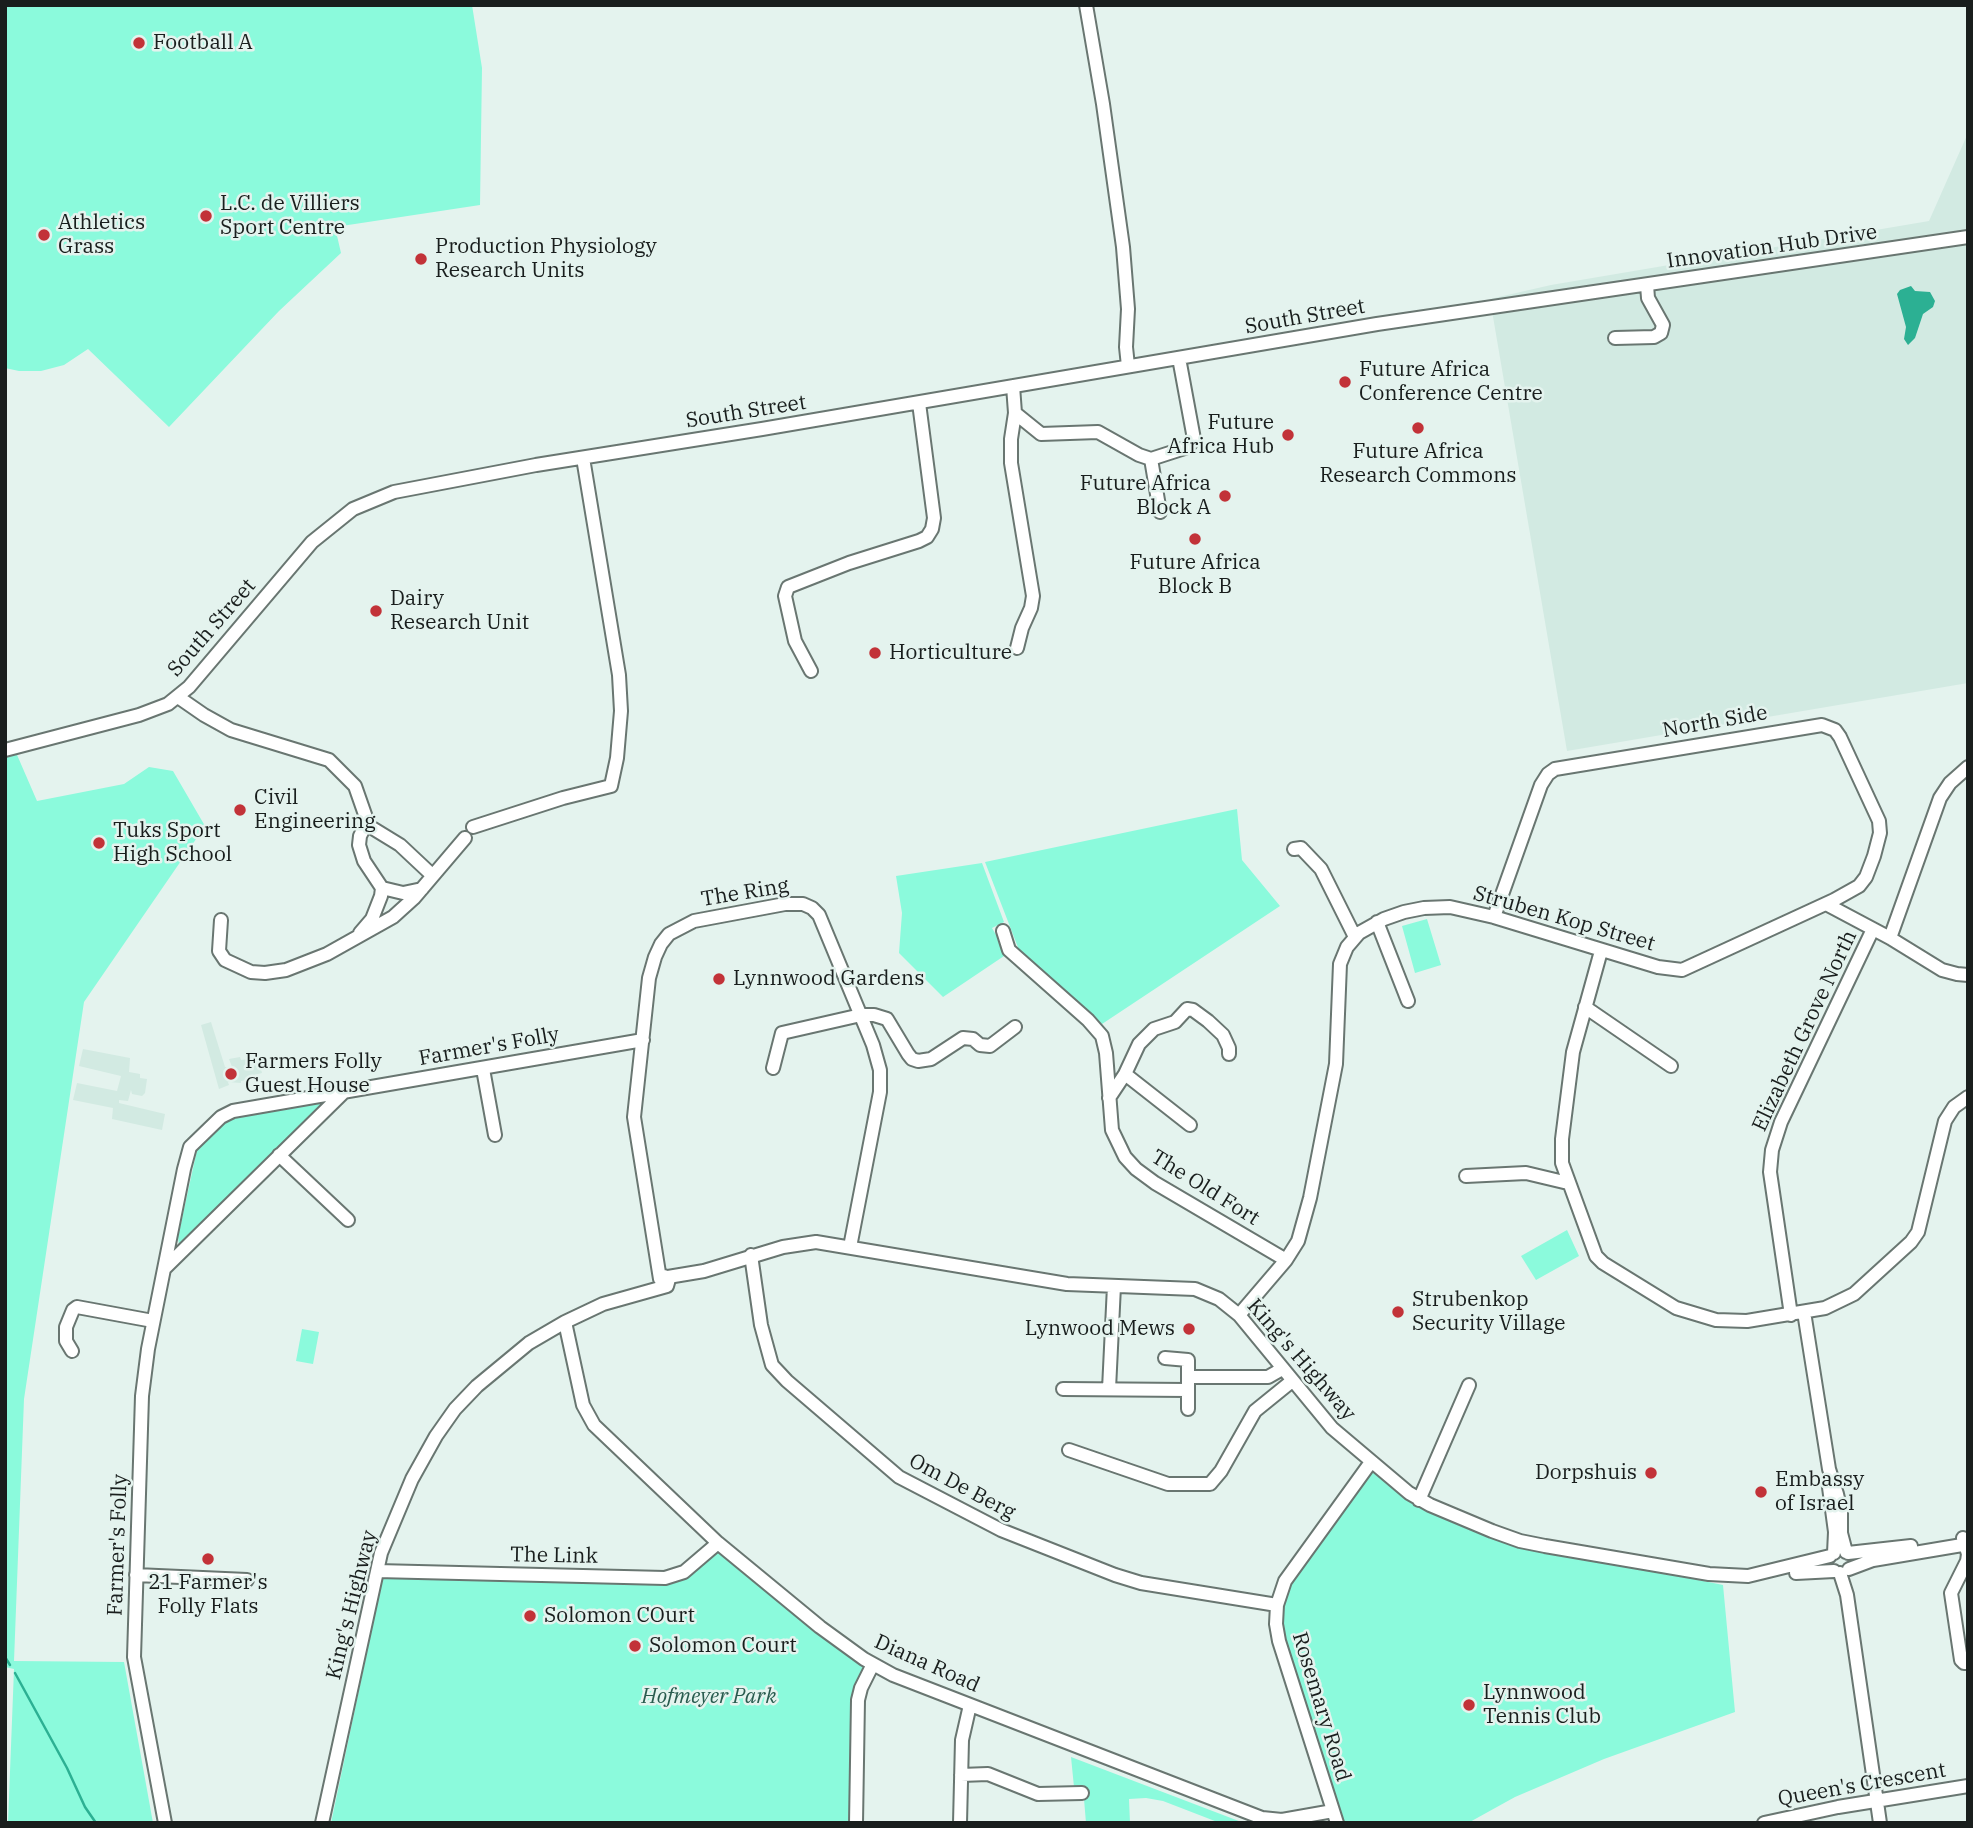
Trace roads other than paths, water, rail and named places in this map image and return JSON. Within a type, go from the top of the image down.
[{"type":"street","points":[[1086,5],[1123,247],[1128,309],[1128,366]]},
{"type":"street","name":"Innovation Hub Drive","points":[[1582,295],[1968,237]]},
{"type":"street","points":[[1615,338],[1658,336],[1663,329],[1648,298],[1647,285]]},
{"type":"street","name":"South Street","points":[[5,750],[139,715],[159,708],[178,696],[312,542],[353,509],[418,485],[1377,324],[1582,295]]},
{"type":"street","points":[[1649,337],[1650,352]]},
{"type":"street","points":[[1015,414],[1037,433],[1098,432],[1151,459],[1188,447],[1194,442],[1195,436],[1180,358]]},
{"type":"street","points":[[1013,387],[1015,414],[1011,463],[1033,596],[1017,648]]},
{"type":"street","points":[[811,671],[795,641],[785,596],[786,588],[849,563],[919,541],[927,537],[932,529],[933,518],[919,403]]},
{"type":"street","points":[[474,827],[563,798],[611,786],[617,758],[621,711],[619,675],[583,458]]},
{"type":"street","points":[[1151,459],[1160,512]]},
{"type":"street","points":[[178,696],[231,730],[329,760],[355,786],[367,822],[374,830],[400,845],[432,875]]},
{"type":"street","name":"North Side","points":[[1494,917],[1541,785],[1551,771],[1819,725],[1830,728],[1840,737],[1876,810],[1880,829],[1870,866],[1862,883],[1826,904]]},
{"type":"street","name":"Elizabeth Grove North","points":[[1890,938],[1940,798],[1948,784],[1968,767]]},
{"type":"street","points":[[367,822],[359,845],[364,861],[382,888],[403,893],[422,889]]},
{"type":"street","points":[[221,920],[219,945],[222,956],[233,966],[265,974],[286,970],[327,954],[393,917],[422,889],[465,838]]},
{"type":"street","points":[[1294,849],[1301,848],[1321,869],[1355,937]]},
{"type":"street","points":[[351,941],[378,910],[382,888]]},
{"type":"street","name":"The Ring","points":[[662,1281],[634,1117],[652,965],[660,944],[669,934],[704,918],[785,904],[803,904],[819,915],[876,1052],[881,1080],[850,1247]]},
{"type":"street","points":[[1826,904],[1942,970],[1968,975]]},
{"type":"street","name":"Struben Kop Street","points":[[1239,1315],[1286,1260],[1298,1241],[1310,1198],[1336,1063],[1338,972],[1343,954],[1355,937],[1377,922],[1404,912],[1435,907],[1460,909],[1658,967],[1682,970],[1826,904]]},
{"type":"street","points":[[1377,922],[1408,1001]]},
{"type":"street","name":"Elizabeth Grove North","points":[[1840,1554],[1828,1474],[1770,1172],[1772,1150],[1786,1112],[1872,929]]},
{"type":"street","name":"The Old Fort","points":[[1003,931],[1009,950],[1100,1032],[1106,1053],[1114,1136],[1125,1157],[1136,1169],[1177,1196],[1286,1260]]},
{"type":"street","points":[[1601,951],[1571,1064],[1561,1146],[1563,1163],[1568,1183],[1599,1260],[1670,1305],[1686,1312],[1716,1320],[1747,1321],[1825,1308],[1854,1294],[1914,1237],[1920,1223],[1945,1121],[1954,1107],[1968,1097]]},
{"type":"street","points":[[1585,1007],[1671,1066]]},
{"type":"street","points":[[1109,1098],[1125,1074],[1135,1051],[1149,1033],[1175,1022],[1187,1009],[1194,1010],[1223,1035],[1229,1054]]},
{"type":"street","points":[[773,1068],[782,1033],[861,1015],[887,1019],[908,1054],[918,1061],[931,1059],[963,1038],[973,1039],[985,1047],[990,1046],[1015,1027]]},
{"type":"street","name":"Farmer's Folly","points":[[165,1823],[135,1664],[142,1396],[153,1321],[186,1157],[195,1141],[221,1117],[233,1111],[643,1040]]},
{"type":"street","points":[[483,1069],[495,1135]]},
{"type":"street","points":[[1125,1074],[1190,1125]]},
{"type":"street","points":[[164,1269],[343,1093]]},
{"type":"street","points":[[279,1156],[348,1220]]},
{"type":"street","points":[[1466,1176],[1526,1173],[1568,1183]]},
{"type":"street","points":[[654,1231],[646,1245],[651,1273],[662,1281]]},
{"type":"street","name":"King's Highway","points":[[322,1823],[387,1535],[422,1460],[446,1421],[477,1386],[508,1358],[565,1322],[662,1281],[791,1245],[816,1242],[1067,1284],[1195,1289],[1219,1299],[1239,1315],[1332,1428],[1419,1500],[1492,1531],[1532,1544],[1709,1574],[1741,1576],[1843,1571],[1873,1560],[1966,1541]]},
{"type":"street","name":"Om De Berg","points":[[751,1255],[761,1325],[772,1365],[899,1478],[1001,1530],[1115,1575],[1141,1583],[1277,1605]]},
{"type":"street","points":[[1109,1389],[1114,1286]]},
{"type":"street","points":[[72,1351],[66,1341],[66,1328],[77,1307],[153,1321]]},
{"type":"street","name":"Diana Road","points":[[565,1322],[580,1395],[588,1417],[718,1543],[820,1627],[873,1664],[893,1675],[1266,1821],[1335,1817]]},
{"type":"street","points":[[1165,1357],[1187,1359],[1188,1409]]},
{"type":"street","points":[[1063,1389],[1109,1389],[1268,1377],[1282,1369]]},
{"type":"street","points":[[1069,1450],[1168,1484],[1210,1484],[1222,1471],[1255,1411],[1292,1381]]},
{"type":"street","points":[[1419,1500],[1469,1385]]},
{"type":"street","name":"Rosemary Road","points":[[1335,1817],[1279,1641],[1277,1605],[1285,1581],[1371,1462]]},
{"type":"street","name":"Elizabeth Grove North","points":[[1828,1474],[1838,1499],[1840,1554]]},
{"type":"street","points":[[1966,1541],[1967,1562],[1951,1593],[1961,1660],[1968,1663]]},
{"type":"street","name":"King's Highway","points":[[1764,1573],[1840,1554],[1966,1541]]},
{"type":"street","name":"The Link","points":[[377,1571],[665,1578],[684,1573],[718,1543]]},
{"type":"street","points":[[1840,1554],[1852,1563],[1843,1571],[1829,1563],[1840,1554]]},
{"type":"street","points":[[1843,1571],[1880,1823]]},
{"type":"street","points":[[136,1575],[247,1580]]},
{"type":"street","points":[[856,1823],[858,1700],[873,1664]]},
{"type":"street","points":[[960,1823],[963,1728],[970,1705]]},
{"type":"street","points":[[961,1775],[988,1774],[1040,1794],[1082,1793]]},
{"type":"street","name":"Queen's Crescent","points":[[1764,1823],[1878,1800],[1968,1786]]},
{"type":"waterway","points":[[5,1657],[10,1665]]},
{"type":"waterway","points":[[15,1673],[96,1823]]},
{"type":"place","name":"Football A","points":[[139,43]]},
{"type":"place","name":"L.C. de Villiers Sport Centre","points":[[206,216]]},
{"type":"place","name":"Athletics Grass","points":[[44,235]]},
{"type":"place","name":"Production Physiology Research Units","points":[[421,259]]},
{"type":"place","name":"Future Africa Conference Centre","points":[[1345,382]]},
{"type":"place","name":"Future Africa Research Commons","points":[[1418,428]]},
{"type":"place","name":"Future Africa Hub","points":[[1288,435]]},
{"type":"place","name":"Future Africa Block A","points":[[1225,496]]},
{"type":"place","name":"Future Africa Block B","points":[[1195,539]]},
{"type":"place","name":"Dairy Research Unit","points":[[376,611]]},
{"type":"place","name":"Horticulture","points":[[875,653]]},
{"type":"place","name":"Civil Engineering","points":[[240,810]]},
{"type":"place","name":"Tuks Sport High School","points":[[99,843]]},
{"type":"place","name":"Lynnwood Gardens","points":[[719,979]]},
{"type":"place","name":"Farmers Folly Guest House","points":[[231,1074]]},
{"type":"place","name":"Strubenkop Security Village","points":[[1398,1312]]},
{"type":"place","name":"Lynwood Mews","points":[[1189,1329]]},
{"type":"place","name":"Dorpshuis","points":[[1651,1473]]},
{"type":"place","name":"Embassy of Israel","points":[[1761,1492]]},
{"type":"place","name":"21 Farmer's Folly Flats","points":[[208,1559]]},
{"type":"place","name":"Solomon COurt","points":[[530,1616]]},
{"type":"place","name":"Solomon Court","points":[[635,1646]]},
{"type":"place","name":"Lynnwood Tennis Club","points":[[1469,1705]]},
{"type":"park label","name":"Hofmeyer Park","points":[[709,1697]]}]
